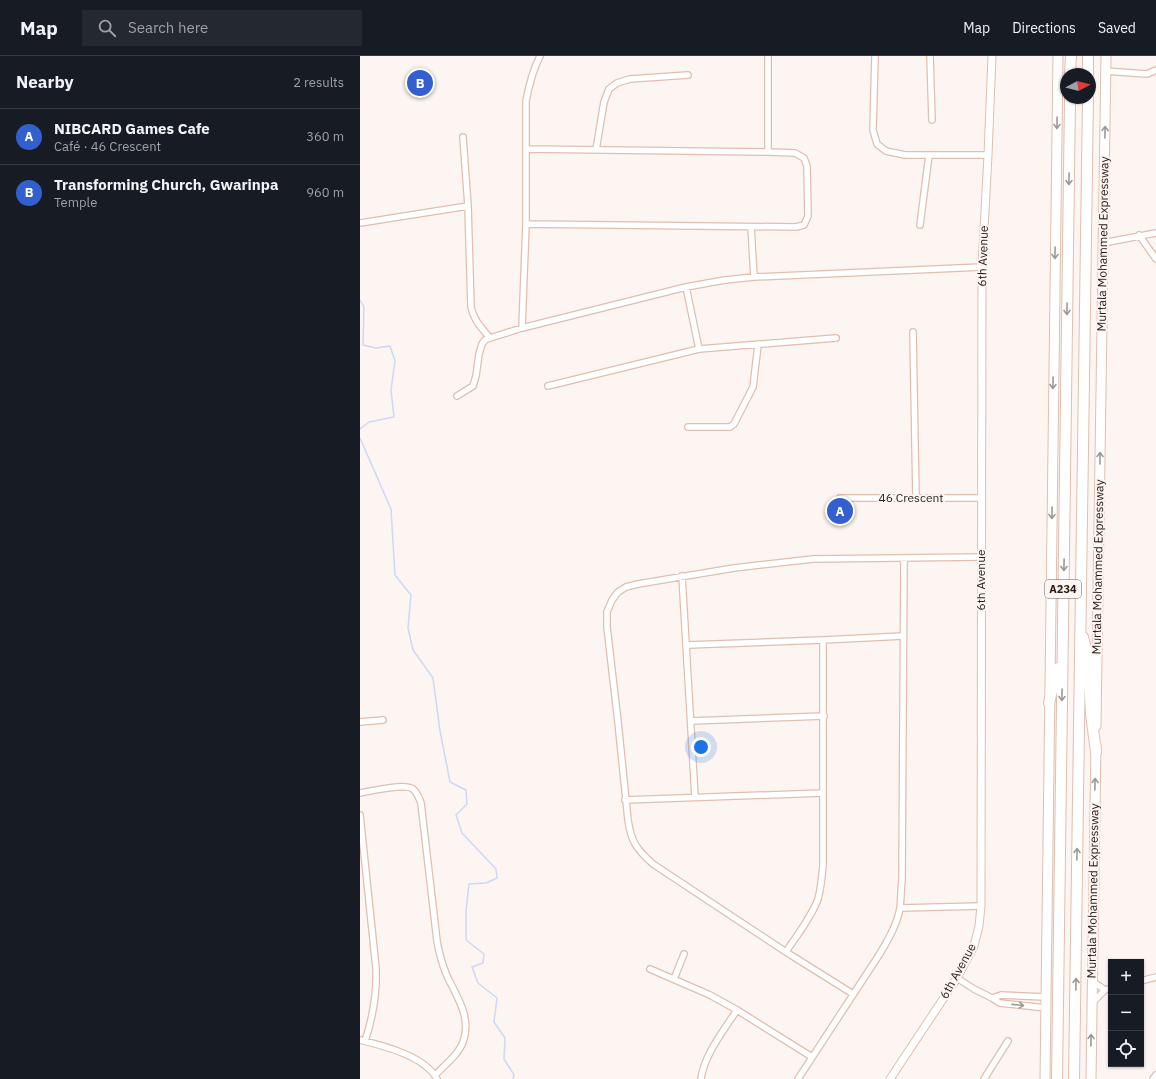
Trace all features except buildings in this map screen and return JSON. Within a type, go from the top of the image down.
[{"type":"highway","points":[[1045,1079],[1058,56]]},
{"type":"highway","points":[[1070,56],[1070,68]]},
{"type":"highway","points":[[1088,56],[1088,68]]},
{"type":"highway","name":"Murtala Mohammed Expressway","points":[[1091,1079],[1106,56]]},
{"type":"highway","name":"A234","points":[[1057,1079],[1070,104]]},
{"type":"highway","name":"Murtala Mohammed Expressway","points":[[1074,1079],[1088,104]]},
{"type":"highway","points":[[1080,622],[1088,656],[1091,714],[1096,752]]},
{"type":"highway","points":[[1049,703],[1062,651]]},
{"type":"street","points":[[522,328],[526,224],[526,101],[529,84],[540,56]]},
{"type":"street","points":[[768,56],[768,152]]},
{"type":"street","points":[[875,56],[873,130],[877,144],[886,151],[894,153],[929,155],[988,155]]},
{"type":"street","points":[[930,56],[932,120]]},
{"type":"street","name":"6th Avenue","points":[[890,1079],[957,978],[974,946],[979,926],[982,267],[992,56]]},
{"type":"street","points":[[1106,72],[1147,74],[1156,70]]},
{"type":"street","points":[[596,150],[604,102],[609,89],[617,83],[630,80],[688,75]]},
{"type":"street","points":[[463,137],[468,206],[471,307],[473,316],[490,338]]},
{"type":"street","points":[[526,150],[768,152],[795,154],[804,158],[807,166],[808,216],[804,225],[796,227],[526,224]]},
{"type":"street","points":[[920,225],[929,155]]},
{"type":"street","points":[[360,223],[468,206]]},
{"type":"street","points":[[751,227],[754,277]]},
{"type":"street","points":[[1103,243],[1156,233]]},
{"type":"street","points":[[1139,236],[1156,259]]},
{"type":"street","points":[[457,396],[472,386],[476,376],[479,354],[485,340],[522,328],[686,287],[725,280],[754,277],[982,267]]},
{"type":"street","points":[[686,287],[699,349]]},
{"type":"street","points":[[913,332],[916,498]]},
{"type":"street","points":[[548,386],[699,349],[836,338]]},
{"type":"street","points":[[688,428],[730,427],[734,424],[753,386],[758,344]]},
{"type":"street","name":"46 Crescent","points":[[840,498],[982,498]]},
{"type":"street","points":[[853,994],[786,952],[653,864],[643,856],[636,846],[630,835],[625,800],[607,627],[607,612],[612,600],[618,592],[626,587],[734,568],[813,559],[981,557]]},
{"type":"street","points":[[798,1079],[880,954],[891,935],[900,908],[902,880],[904,558]]},
{"type":"street","points":[[682,576],[695,798]]},
{"type":"street","points":[[687,644],[903,636]]},
{"type":"street","points":[[786,952],[812,911],[818,899],[822,883],[824,716],[823,640]]},
{"type":"street","points":[[691,721],[824,716]]},
{"type":"street","points":[[360,722],[383,720]]},
{"type":"street","points":[[360,793],[405,786],[413,788],[421,802],[440,958],[465,1016],[466,1029],[463,1042],[456,1054],[436,1077],[420,1061],[408,1054],[362,1041],[370,1024],[375,1002],[377,979],[360,815]]},
{"type":"street","points":[[625,800],[823,793]]},
{"type":"street","points":[[900,908],[980,906]]},
{"type":"street","points":[[674,979],[684,954]]},
{"type":"street","points":[[650,969],[710,995],[737,1010],[812,1057]]},
{"type":"street","points":[[1144,979],[1156,977]]},
{"type":"street","points":[[957,978],[1000,1003],[1046,1008]]},
{"type":"street","points":[[1092,981],[1105,990]]},
{"type":"street","points":[[1092,1003],[1105,990],[1108,989]]},
{"type":"street","points":[[992,998],[1001,995],[1046,997]]},
{"type":"street","points":[[701,1079],[702,1069],[707,1058],[737,1010]]},
{"type":"street","points":[[984,1079],[1008,1041]]},
{"type":"street","points":[[1153,1079],[1156,1075]]},
{"type":"waterway","points":[[360,300],[364,307],[363,345],[376,348],[390,346],[395,361],[391,390],[394,417],[369,422],[360,429]]},
{"type":"waterway","points":[[360,438],[391,509],[395,575],[411,595],[408,628],[413,650],[433,678],[440,731],[450,782],[466,790],[467,804],[456,815],[462,833],[496,869],[497,878],[486,883],[469,884],[466,911],[466,940],[484,954],[483,963],[472,967],[478,983],[497,998],[494,1022],[505,1038],[504,1059],[514,1075],[513,1079]]},
{"type":"place","name":"Transforming Church, Gwarinpa","points":[[420,83]]},
{"type":"place","name":"NIBCARD Games Cafe","points":[[840,511]]}]
